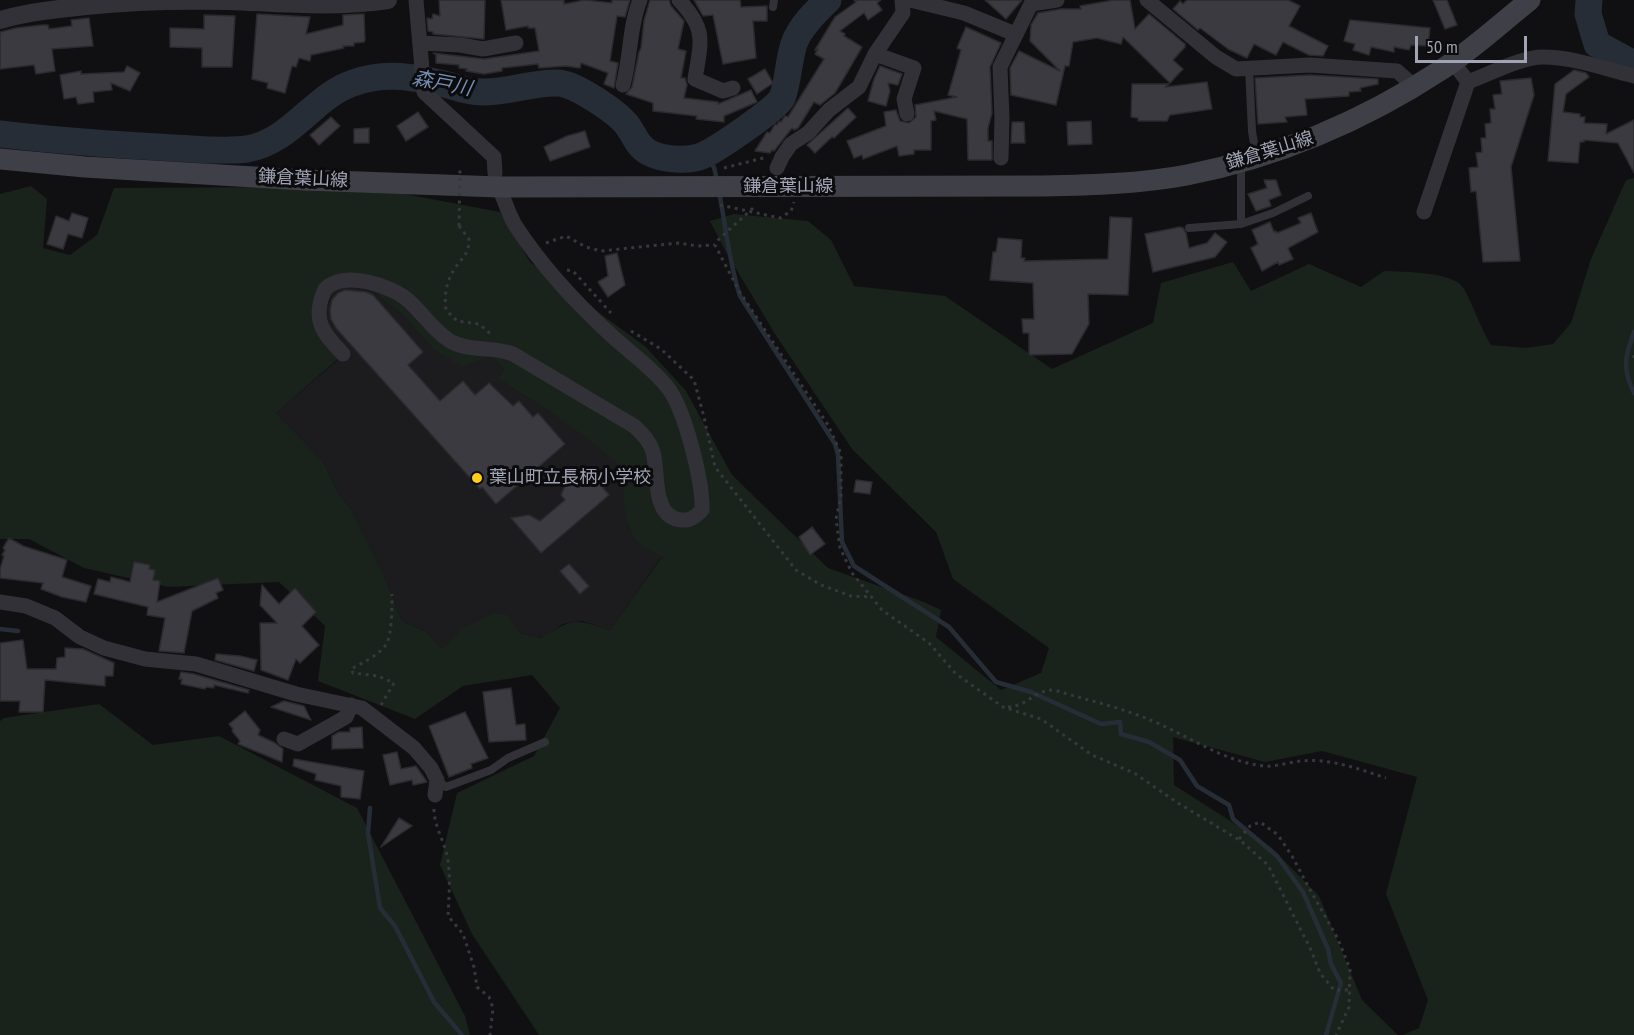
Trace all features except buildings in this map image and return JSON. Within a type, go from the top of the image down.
[{"type":"main road","name":"鎌倉葉山線","points":[[0,159],[85,167],[305,180],[1099,185],[1186,175],[1248,160],[1310,140],[1344,125],[1453,62],[1530,0]]},
{"type":"street","points":[[0,20],[58,9],[146,1],[227,0],[325,6],[387,0]]},
{"type":"street","points":[[343,354],[321,327],[318,316],[324,289],[337,281],[349,279],[376,285],[400,294],[451,341],[468,347],[499,350],[513,354],[641,432],[653,450],[660,498],[668,514],[677,519],[689,520],[702,510],[701,484],[679,410],[669,389],[644,362],[599,324],[546,264],[514,223],[497,180],[494,157],[424,92],[416,0]]},
{"type":"street","points":[[623,85],[634,13],[640,0]]},
{"type":"street","points":[[679,0],[698,27],[701,42],[695,79],[723,91],[733,88]]},
{"type":"street","points":[[779,162],[791,144],[808,133],[829,110],[859,87],[875,54],[903,13],[902,0]]},
{"type":"street","points":[[910,0],[964,13],[1015,34]]},
{"type":"street","points":[[1001,158],[1000,67],[1032,2],[1056,0]]},
{"type":"street","points":[[1147,0],[1216,57],[1236,69],[1310,65],[1397,71],[1414,86]]},
{"type":"street","points":[[421,43],[483,49],[516,43]]},
{"type":"street","points":[[875,54],[914,68],[904,99],[907,114]]},
{"type":"street","points":[[1468,82],[1524,61],[1542,57],[1582,62],[1634,76]]},
{"type":"street","points":[[1453,62],[1468,82]]},
{"type":"street","points":[[1424,212],[1468,82]]},
{"type":"street","points":[[0,602],[26,606],[56,618],[80,637],[104,648],[145,659],[196,664],[296,694],[362,708],[414,748],[431,768],[436,788]]},
{"type":"street","points":[[284,738],[298,744],[346,717],[351,705]]},
{"type":"lane","points":[[1241,224],[1252,131],[1249,68]]},
{"type":"lane","points":[[1189,228],[1241,224],[1273,213],[1308,196]]},
{"type":"lane","points":[[436,788],[446,787],[491,770],[508,758],[545,742]]},
{"type":"path","points":[[723,168],[765,157],[779,162]]},
{"type":"path","points":[[460,167],[459,226],[470,238],[470,250],[454,269],[444,292],[446,310],[457,321],[479,324],[490,333],[499,350]]},
{"type":"path","points":[[712,201],[718,205],[780,218],[791,211],[795,201]]},
{"type":"path","points":[[715,245],[753,208]]},
{"type":"path","points":[[530,244],[549,243],[567,236],[586,247],[601,251],[678,243],[698,246],[715,245]]},
{"type":"path","points":[[715,245],[739,291],[828,425],[841,454],[841,496],[836,519],[840,548],[852,573],[882,610],[930,643],[956,674],[1003,707],[1041,719],[1092,755],[1134,773],[1178,803],[1239,839],[1268,864],[1320,973],[1334,990],[1349,990]]},
{"type":"path","points":[[546,264],[573,271],[616,319]]},
{"type":"path","points":[[624,327],[661,349],[694,380],[715,467],[796,570],[821,585],[851,596],[872,597]]},
{"type":"path","points":[[373,716],[394,683],[378,676],[353,673],[351,669],[373,657],[387,643],[392,594]]},
{"type":"path","points":[[1003,707],[1019,706],[1043,690],[1054,690],[1149,719],[1212,750],[1243,760],[1266,766],[1303,760],[1322,762],[1352,766],[1386,778]]},
{"type":"path","points":[[436,788],[434,814],[447,855],[448,916],[463,934],[474,967],[477,987],[489,998],[493,1008],[490,1035]]},
{"type":"path","points":[[1239,839],[1250,826],[1260,822],[1278,835],[1293,856],[1338,939],[1350,969],[1349,1007],[1336,1035]]},
{"type":"shaded area","points":[[1634,178],[1634,1035],[1403,1035],[1419,1028],[1428,1000],[1386,894],[1417,777],[1322,751],[1265,762],[1173,737],[1174,785],[1271,847],[1319,896],[1362,1000],[1398,1035],[539,1035],[472,934],[440,865],[457,793],[534,756],[560,708],[532,675],[463,686],[415,719],[318,681],[325,626],[279,582],[168,587],[84,568],[29,539],[0,539],[0,194],[31,186],[47,199],[43,248],[70,255],[97,235],[114,188],[302,187],[405,194],[500,212],[530,262],[646,347],[686,391],[732,475],[828,568],[941,610],[936,637],[1001,690],[1041,673],[1049,648],[953,579],[936,532],[852,449],[775,334],[710,221],[734,214],[808,221],[831,240],[854,286],[945,296],[1052,369],[1153,323],[1161,283],[1233,262],[1251,291],[1309,264],[1361,287],[1384,271],[1440,276],[1459,283],[1464,289],[1491,345],[1526,348],[1553,344],[1571,323],[1591,259],[1626,180]],"holes":[[[354,287],[374,292],[404,316],[434,350],[462,366],[492,356],[504,370],[497,378],[578,431],[622,468],[624,506],[629,526],[640,544],[662,557],[610,630],[575,622],[561,626],[542,638],[520,633],[508,615],[493,613],[461,630],[442,649],[428,633],[402,621],[384,575],[351,509],[336,489],[323,461],[276,413],[347,351],[329,327],[324,311],[332,296],[342,289]]]},
{"type":"shaded area","name":"葉山町立長柄小学校","points":[[354,287],[374,292],[404,316],[434,350],[462,365],[492,356],[504,370],[497,378],[572,426],[622,467],[629,528],[639,543],[662,556],[610,630],[582,621],[563,624],[543,638],[520,633],[508,615],[461,630],[442,649],[428,633],[402,621],[384,575],[351,509],[336,489],[323,461],[276,413],[347,352],[329,327],[324,311],[332,296],[340,288]]},
{"type":"shaded area","points":[[99,704],[153,745],[219,736],[357,808],[465,1016],[470,1035],[0,1035],[0,721],[4,718]]},
{"type":"waterway","name":"森戸川","points":[[0,134],[130,146],[210,150],[247,149],[277,137],[339,89],[365,79],[388,76],[424,80],[477,92],[500,91],[548,83],[565,84],[595,99],[622,119],[638,143],[648,152],[668,158],[691,159],[704,155],[721,145],[778,103],[784,91],[795,41],[805,24],[828,0]]},
{"type":"waterway","name":"森戸川","points":[[1589,0],[1588,14],[1597,44],[1634,64]]},
{"type":"waterway","points":[[703,156],[714,167],[717,181]]},
{"type":"waterway","points":[[719,192],[730,258],[740,296],[835,444],[838,455],[842,542],[854,566],[949,627],[996,682],[1031,692],[1101,724],[1120,722],[1121,734],[1149,742],[1180,760],[1197,786],[1229,805],[1233,819],[1277,856],[1303,892],[1328,949],[1331,964],[1341,983],[1326,1035]]},
{"type":"waterway","points":[[1634,332],[1626,362],[1628,377],[1634,393]]},
{"type":"waterway","points":[[0,629],[18,631]]},
{"type":"waterway","points":[[370,808],[368,833],[380,908],[395,926],[434,1002],[462,1035]]},
{"type":"place","name":"葉山町立長柄小学校","points":[[477,478]]}]
